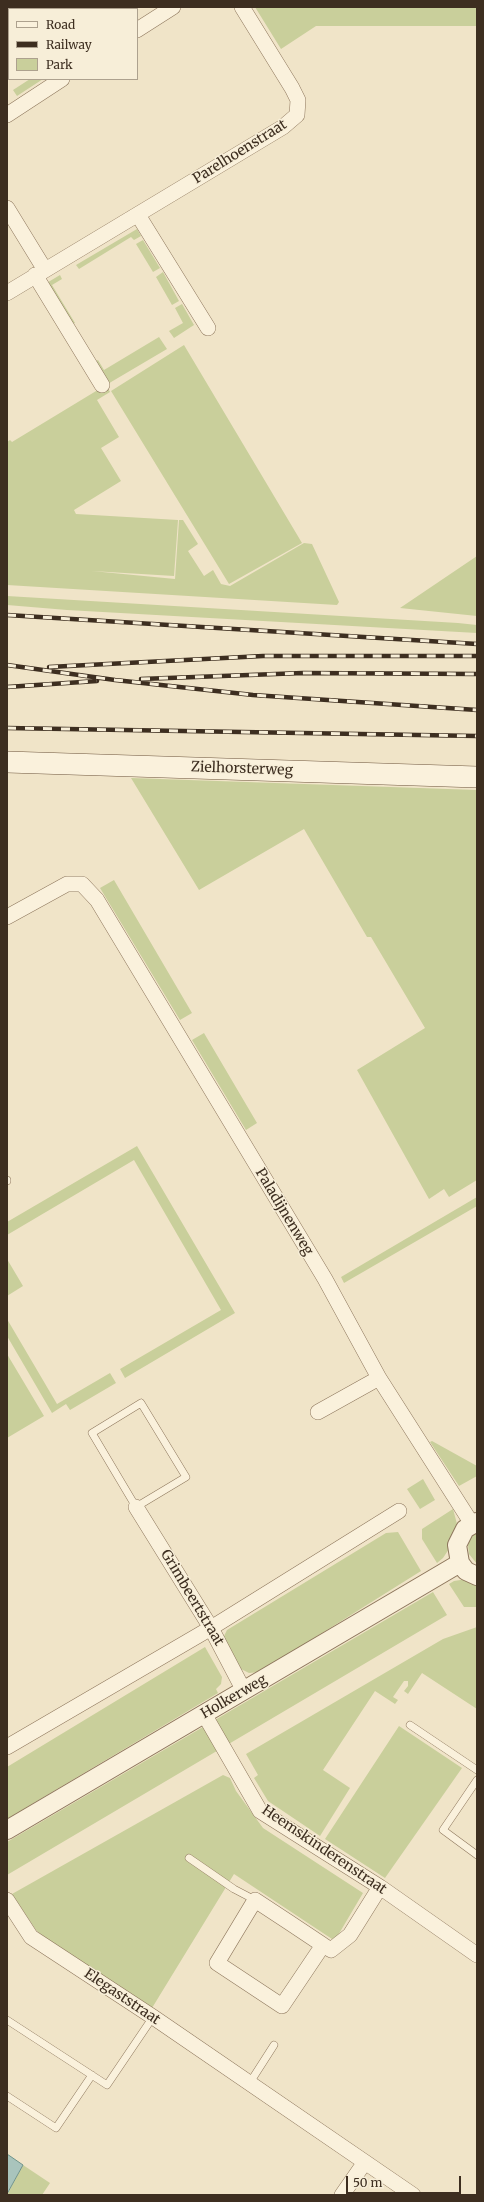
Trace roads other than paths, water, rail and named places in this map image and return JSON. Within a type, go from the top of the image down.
[{"type":"main road","name":"Zielhorsterweg","points":[[7,762],[477,777]]},
{"type":"street","points":[[138,29],[173,7]]},
{"type":"street","name":"Parelhoenstraat","points":[[7,293],[283,127],[297,115],[298,100],[292,88],[242,7]]},
{"type":"street","points":[[7,115],[60,80]]},
{"type":"street","points":[[7,208],[40,273],[102,385]]},
{"type":"street","points":[[138,215],[208,328]]},
{"type":"street","name":"Paladijnenweg","points":[[7,917],[67,884],[82,884],[97,900],[322,1274],[379,1378],[474,1523]]},
{"type":"street","points":[[318,1412],[379,1378]]},
{"type":"street","name":"Grimbeertstraat","points":[[136,1507],[211,1628],[244,1691]]},
{"type":"street","points":[[7,1747],[211,1628],[399,1511]]},
{"type":"street","points":[[474,1523],[465,1529],[458,1541],[457,1554],[460,1563],[466,1571],[477,1576]]},
{"type":"street","name":"Holkerweg","points":[[7,1830],[460,1563]]},
{"type":"street","name":"Heemskinderenstraat","points":[[204,1714],[260,1811],[380,1888],[477,1955]]},
{"type":"street","points":[[323,1945],[282,2006],[217,1964],[255,1900],[331,1950],[350,1935],[380,1888]]},
{"type":"street","name":"Elegaststraat","points":[[7,1900],[31,1938],[153,2017],[413,2195]]},
{"type":"street","points":[[342,2195],[364,2162]]},
{"type":"lane","points":[[142,1403],[186,1477],[136,1507],[92,1433],[142,1403]]},
{"type":"lane","points":[[410,1725],[477,1770]]},
{"type":"lane","points":[[477,1780],[443,1830],[477,1855]]},
{"type":"lane","points":[[189,1858],[234,1889],[255,1900]]},
{"type":"lane","points":[[7,2020],[107,2085],[153,2017]]},
{"type":"lane","points":[[249,2084],[274,2044]]},
{"type":"lane","points":[[7,2096],[56,2128],[92,2075]]},
{"type":"water","points":[[7,2154],[23,2165],[7,2194]]},
{"type":"railway","points":[[7,615],[477,644]]},
{"type":"railway","points":[[49,667],[263,656],[477,656]]},
{"type":"railway","points":[[7,665],[115,680],[253,695],[477,710]]},
{"type":"railway","points":[[141,679],[303,673],[477,674]]},
{"type":"railway","points":[[7,687],[97,681]]},
{"type":"railway","points":[[7,728],[477,736]]}]
